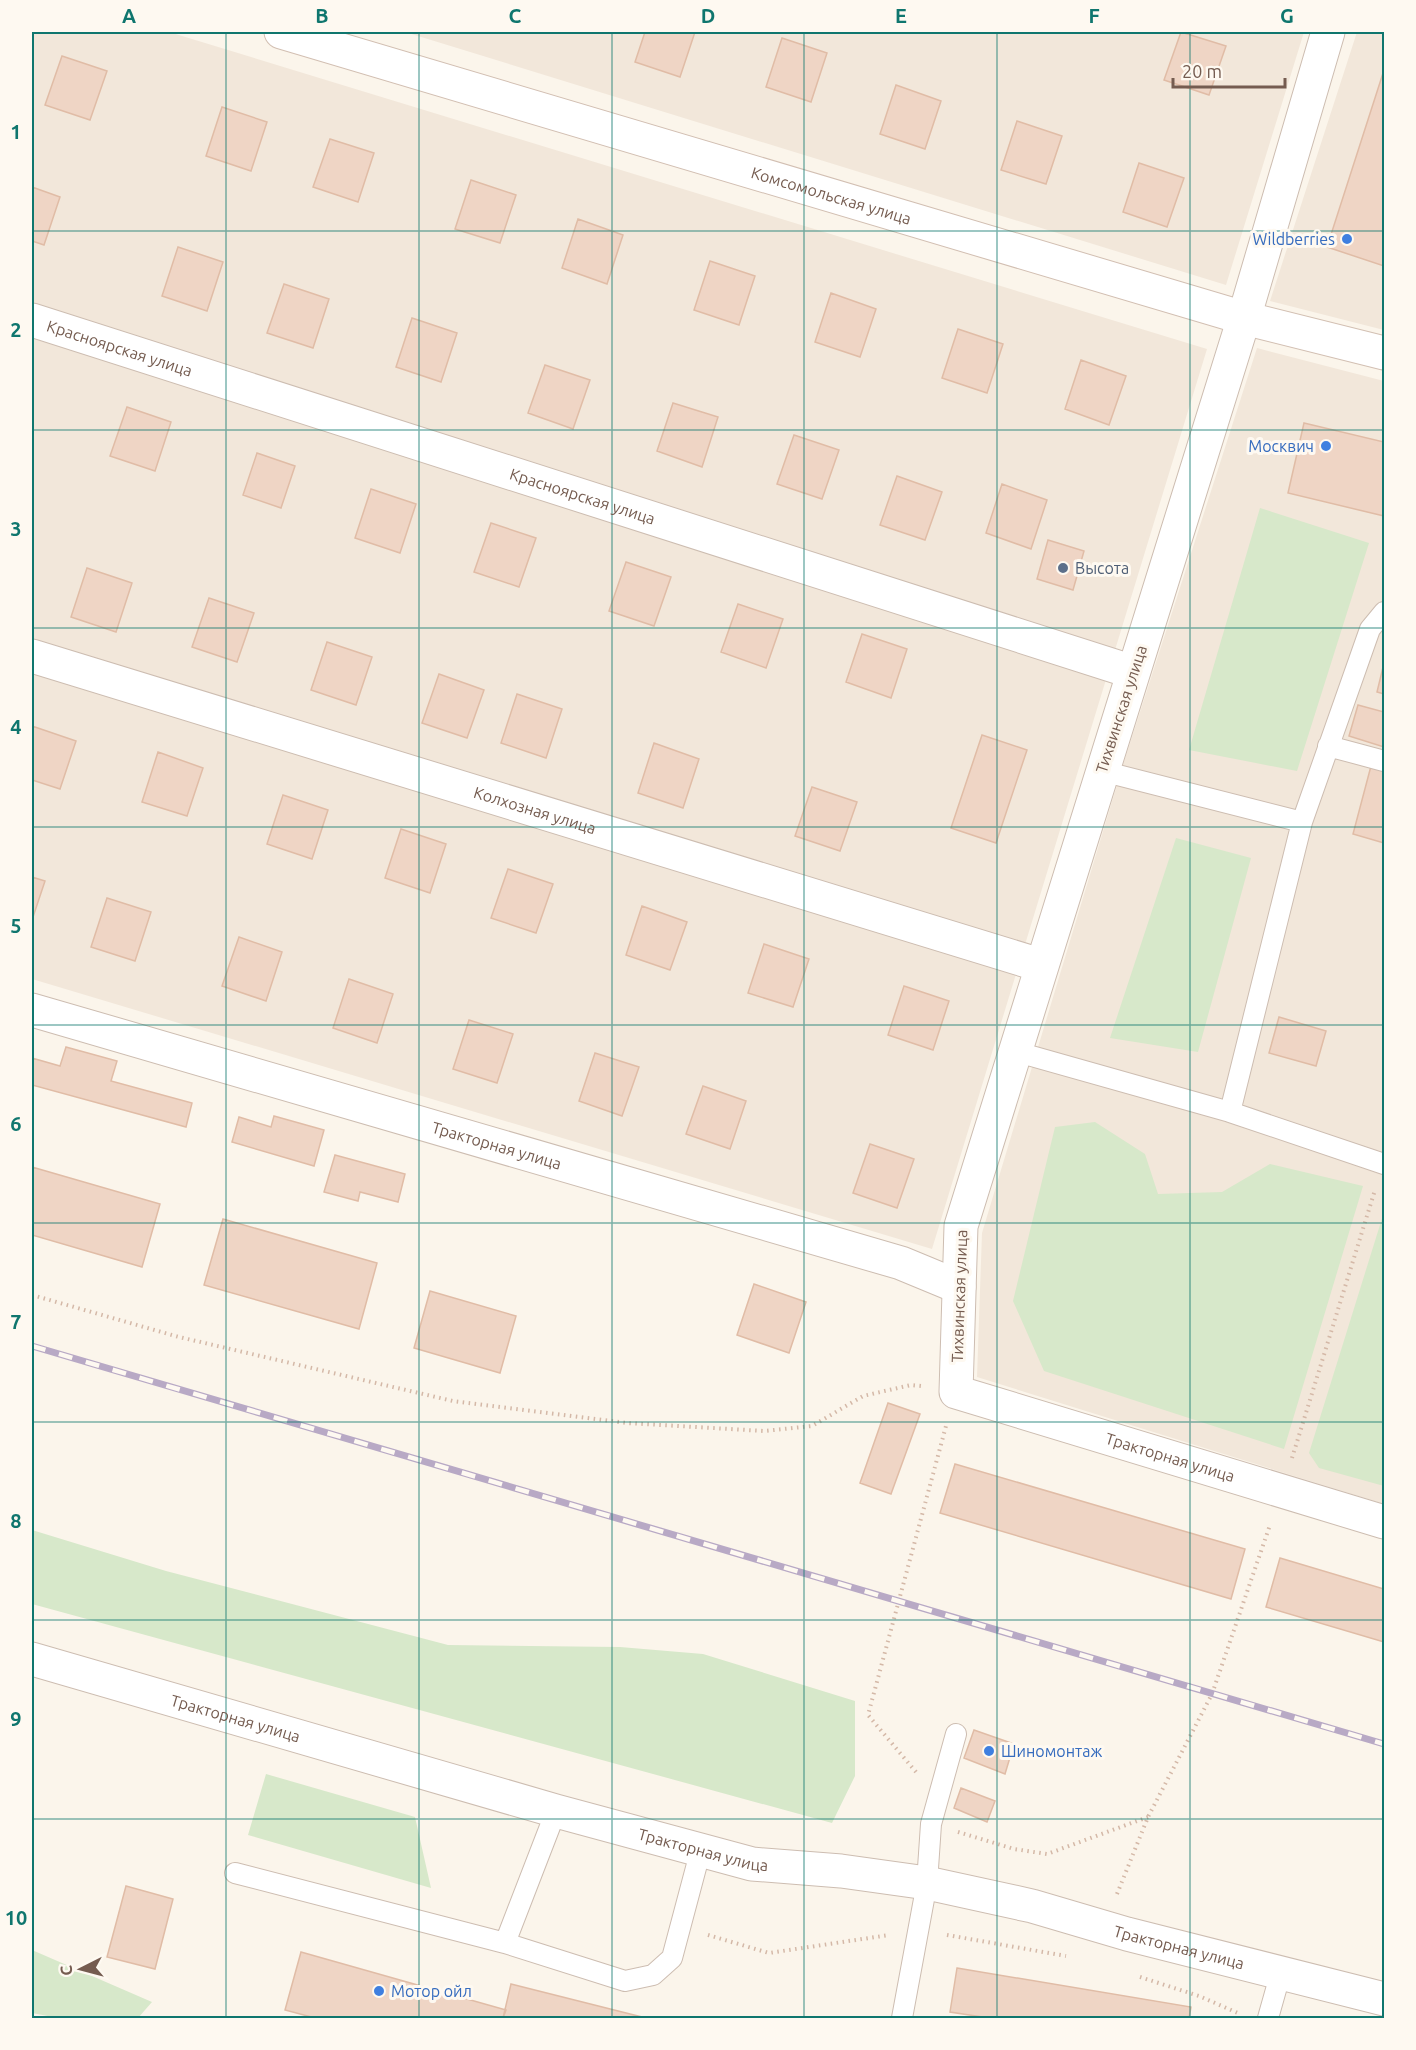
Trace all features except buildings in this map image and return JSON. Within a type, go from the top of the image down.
[{"type":"street","name":"Комсомольская улица","points":[[280,32],[1244,318],[1384,353]]},
{"type":"street","name":"Тихвинская улица","points":[[956,1392],[961,1226],[1040,964],[1244,318],[1328,32]]},
{"type":"street","name":"Красноярская улица","points":[[32,320],[1133,672]]},
{"type":"street","name":"Колхозная улица","points":[[32,656],[1040,964]]},
{"type":"street","name":"Тракторная улица","points":[[32,1010],[901,1263],[959,1287]]},
{"type":"street","name":"Тракторная улица","points":[[956,1392],[1384,1522]]},
{"type":"street","name":"Тракторная улица","points":[[32,1659],[752,1864],[841,1871],[927,1883],[1032,1906],[1384,1999]]},
{"type":"lane","points":[[1230,1112],[1302,822],[1370,629],[1384,612]]},
{"type":"lane","points":[[1328,746],[1384,761]]},
{"type":"lane","points":[[1102,771],[1302,822]]},
{"type":"lane","points":[[1014,1051],[1230,1112],[1384,1163]]},
{"type":"lane","points":[[902,2019],[927,1883],[931,1824],[956,1734]]},
{"type":"lane","points":[[505,1943],[556,1810]]},
{"type":"lane","points":[[235,1873],[505,1943],[625,1981],[653,1975],[672,1958],[701,1850]]},
{"type":"lane","points":[[1268,2019],[1281,1972]]},
{"type":"path","points":[[681,1926],[769,1953],[919,1930],[1088,1960],[1148,1817],[1212,1694],[1282,1491],[1384,1163]]},
{"type":"path","points":[[32,1295],[179,1337],[453,1401],[627,1423],[764,1431],[812,1426],[863,1396],[911,1385],[956,1392],[868,1715],[938,1797]]},
{"type":"path","points":[[931,1824],[1014,1849],[1047,1854],[1148,1817]]},
{"type":"path","points":[[1132,1975],[1199,1996],[1249,2019]]},
{"type":"shaded area","points":[[32,32],[169,32],[1207,349],[932,1249],[32,979]]},
{"type":"shaded area","points":[[405,32],[1304,32],[1226,285]]},
{"type":"shaded area","points":[[1357,32],[1384,32],[1384,330],[1270,301]]},
{"type":"shaded area","points":[[1257,348],[1384,381],[1384,1504],[977,1377],[982,1233],[1123,765]]},
{"type":"green space","points":[[1260,508],[1369,543],[1297,771],[1189,750]]},
{"type":"green space","points":[[1176,838],[1251,858],[1198,1052],[1110,1038]]},
{"type":"green space","points":[[1095,1122],[1145,1154],[1158,1194],[1222,1192],[1270,1164],[1363,1186],[1284,1449],[1044,1371],[1013,1301],[1055,1127]]},
{"type":"green space","points":[[1384,1212],[1384,1486],[1319,1468],[1309,1453]]},
{"type":"green space","points":[[32,1530],[166,1571],[448,1645],[620,1647],[703,1654],[855,1701],[855,1776],[832,1823],[32,1604]]},
{"type":"green space","points":[[266,1774],[415,1817],[431,1888],[248,1835]]},
{"type":"green space","points":[[32,1950],[152,2002],[138,2018],[58,2018],[32,2013]]},
{"type":"railway","points":[[32,1346],[1384,1744]]},
{"type":"place","name":"Wildberries","points":[[1347,239]]},
{"type":"place","name":"Москвич","points":[[1326,446]]},
{"type":"place","name":"Высота","points":[[1063,568]]},
{"type":"place","name":"Шиномонтаж","points":[[989,1751]]},
{"type":"place","name":"Мотор ойл","points":[[379,1991]]}]
